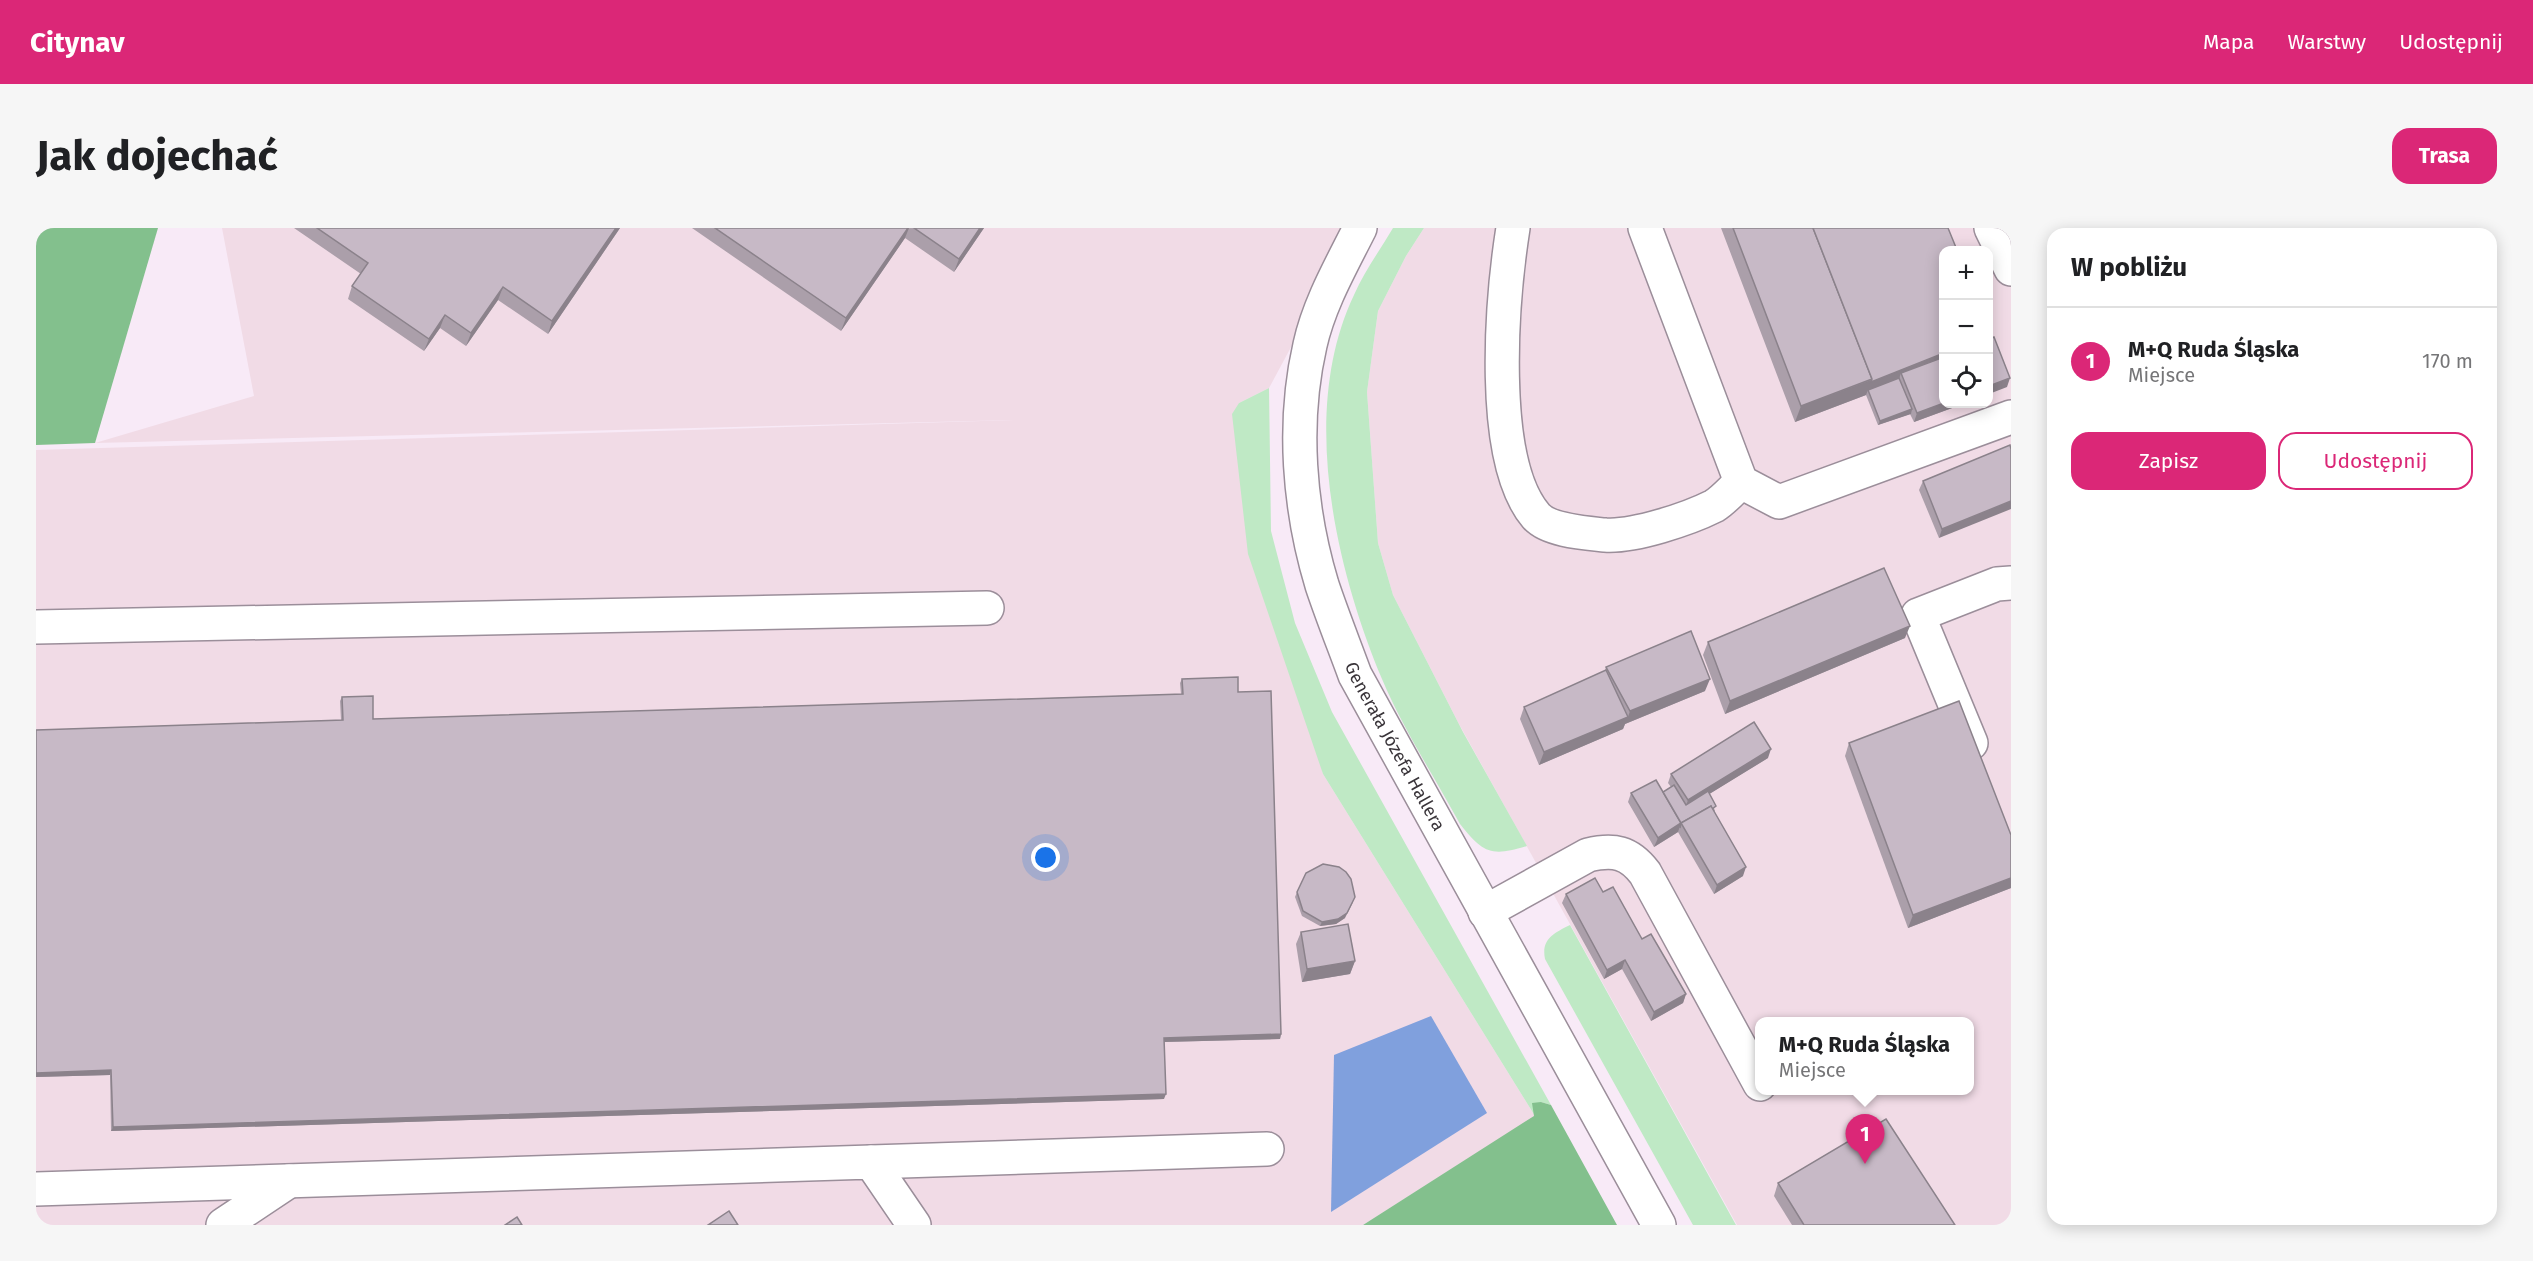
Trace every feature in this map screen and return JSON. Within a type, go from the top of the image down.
[{"type":"street","name":"Generała Józefa Hallera","points":[[1360,228],[1329,288],[1310,345],[1301,402],[1301,463],[1306,515],[1322,585],[1356,675],[1659,1225]]},
{"type":"street","points":[[1513,228],[1506,290],[1504,373],[1506,430],[1517,484],[1538,518],[1569,531],[1617,536],[1660,525],[1715,505],[1742,482]]},
{"type":"street","points":[[1645,228],[1742,482],[1779,502],[2011,417]]},
{"type":"street","points":[[1991,228],[2011,269]]},
{"type":"street","points":[[1984,775],[1918,615],[1997,584],[2011,584]]},
{"type":"street","points":[[36,627],[987,608]]},
{"type":"street","points":[[1485,912],[1588,855],[1605,851],[1622,852],[1635,860],[1645,873],[1716,998],[1755,1074]]},
{"type":"street","points":[[36,1189],[1268,1149]]},
{"type":"street","points":[[871,1162],[914,1225]]},
{"type":"street","points":[[223,1225],[290,1181]]},
{"type":"shaded area","points":[[222,228],[1355,228],[1269,388],[1239,403],[1323,774],[1535,1116],[1363,1225],[36,1225],[36,450],[1014,420],[95,443],[254,396]]},
{"type":"shaded area","points":[[1424,228],[2011,228],[2011,1225],[1737,1225],[1459,724],[1393,595],[1378,543],[1367,392],[1378,311],[1406,256]]},
{"type":"green space","points":[[36,228],[158,228],[95,443],[36,445]]},
{"type":"green space","points":[[1393,228],[1424,228],[1406,256],[1378,311],[1367,392],[1378,543],[1393,595],[1463,732],[1527,846],[1505,851],[1496,852],[1482,847],[1460,824],[1399,715],[1365,635],[1338,539],[1330,488],[1326,438],[1329,388],[1337,340],[1354,295],[1367,269]]},
{"type":"green space","points":[[1269,388],[1271,531],[1295,623],[1332,712],[1551,1105],[1541,1102],[1535,1116],[1323,774],[1248,554],[1232,414],[1239,403]]},
{"type":"green space","points":[[1570,925],[1736,1225],[1693,1225],[1545,959],[1545,946],[1550,937]]},
{"type":"green space","points":[[1541,1102],[1551,1105],[1617,1225],[1363,1225],[1534,1116],[1532,1103]]},
{"type":"water","points":[[1431,1016],[1487,1113],[1331,1212],[1334,1055]]},
{"type":"building","points":[[317,228],[616,228],[552,321],[503,287],[471,333],[445,315],[429,339],[352,286],[368,263]]},
{"type":"building","points":[[715,228],[908,228],[846,318]]},
{"type":"building","points":[[914,228],[980,228],[959,259]]},
{"type":"building","points":[[1733,228],[1813,228],[1872,379],[1801,406]]},
{"type":"building","points":[[1813,228],[1948,228],[1955,246],[1939,246],[1939,355],[1871,382],[1872,379]]},
{"type":"building","points":[[1993,337],[2010,378],[1993,384],[1993,354]]},
{"type":"building","points":[[1939,359],[1939,405],[1917,413],[1901,373]]},
{"type":"building","points":[[1899,378],[1912,409],[1880,421],[1868,390]]},
{"type":"building","points":[[2010,445],[2011,501],[1942,529],[1923,481]]},
{"type":"building","points":[[1884,568],[1910,626],[1730,701],[1708,642]]},
{"type":"building","points":[[1691,631],[1710,679],[1630,711],[1606,667]]},
{"type":"building","points":[[1606,670],[1628,717],[1544,752],[1524,707]]},
{"type":"building","points":[[1238,677],[1238,692],[1271,691],[1281,1034],[1164,1038],[1166,1094],[113,1127],[111,1070],[36,1073],[36,730],[343,720],[342,697],[373,696],[373,719],[1183,694],[1182,679]]},
{"type":"building","points":[[1959,701],[2011,835],[2011,878],[1913,915],[1849,743]]},
{"type":"building","points":[[1754,722],[1771,749],[1688,800],[1671,774]]},
{"type":"building","points":[[1656,780],[1681,823],[1658,838],[1631,793]]},
{"type":"building","points":[[1674,785],[1686,805],[1708,791],[1716,806],[1712,809],[1711,806],[1681,823],[1663,792]]},
{"type":"building","points":[[1711,806],[1746,867],[1717,885],[1681,823]]},
{"type":"building","points":[[1323,864],[1339,867],[1346,872],[1351,879],[1355,897],[1347,913],[1338,919],[1322,922],[1303,911],[1297,892],[1306,873]]},
{"type":"building","points":[[1595,878],[1603,892],[1613,887],[1642,939],[1651,934],[1686,994],[1654,1012],[1625,960],[1607,970],[1566,894]]},
{"type":"building","points":[[1348,924],[1355,961],[1307,969],[1301,932]]},
{"type":"building","points":[[1886,1119],[1955,1225],[1804,1225],[1778,1183]]},
{"type":"building","points":[[729,1211],[738,1225],[708,1225]]},
{"type":"building","points":[[517,1217],[522,1225],[505,1225]]},
{"type":"place","name":"M+Q Ruda Śląska","points":[[1865,1164]]}]
